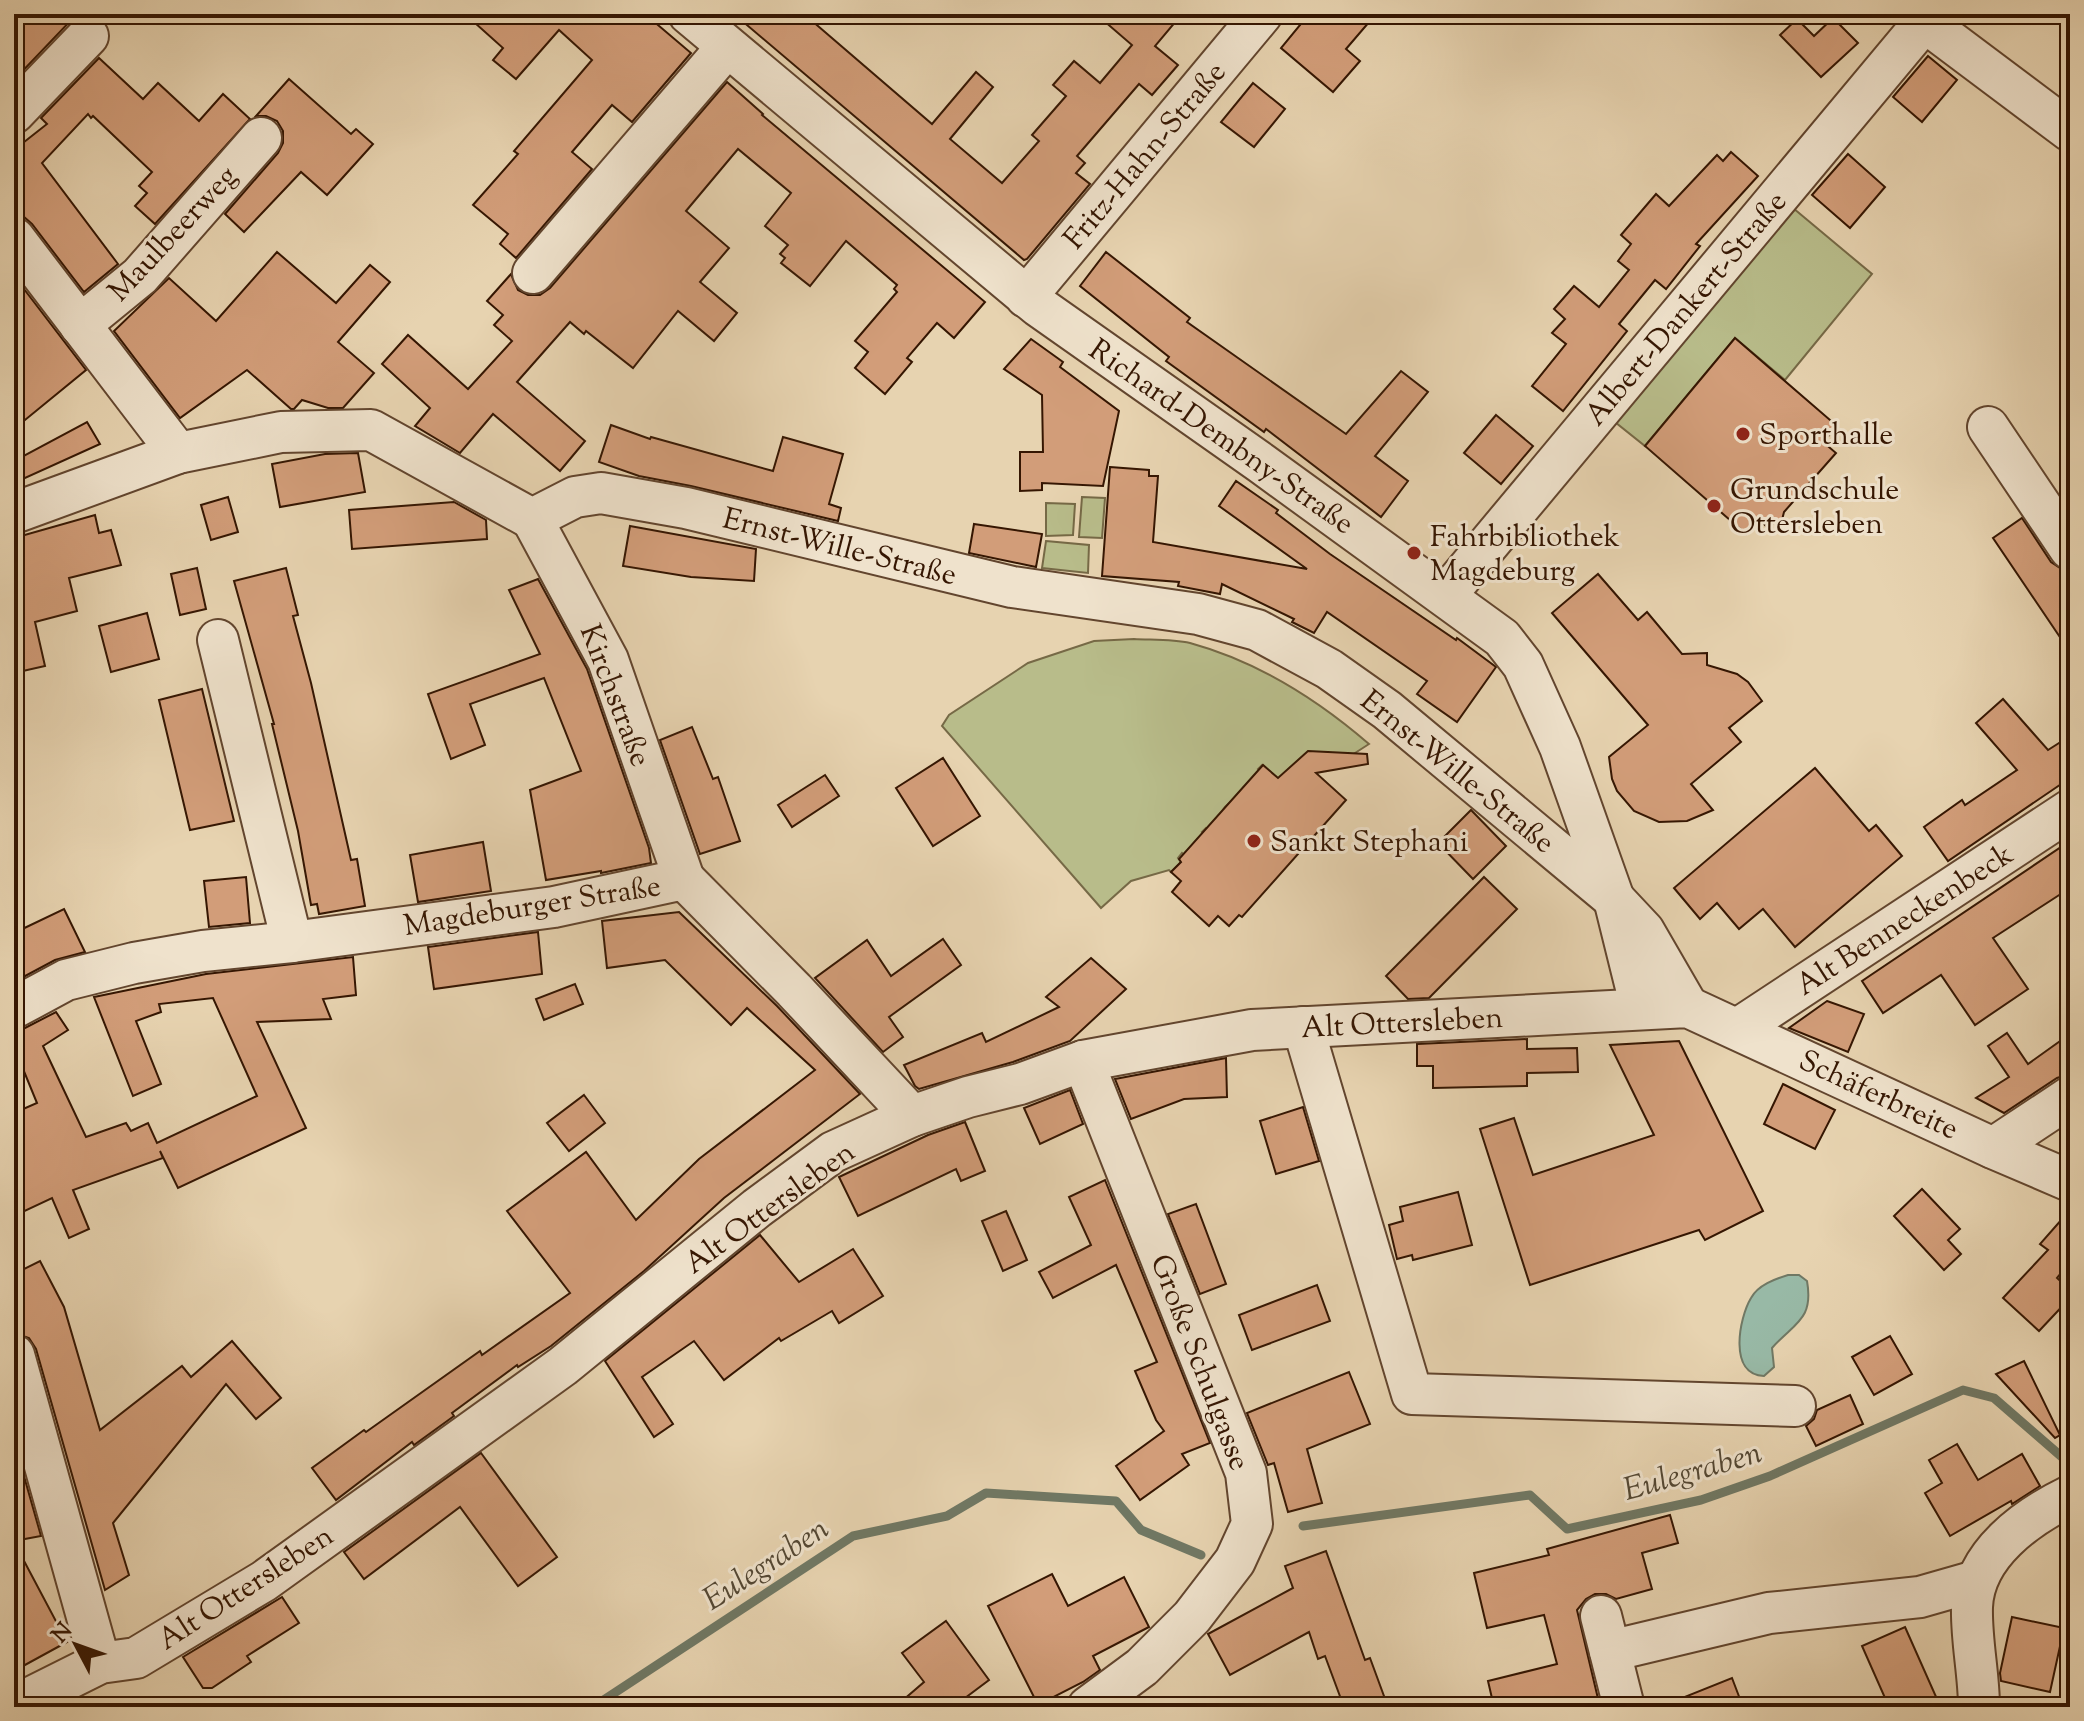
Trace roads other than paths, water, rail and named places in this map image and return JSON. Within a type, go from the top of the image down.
[{"type":"street","name":"Richard-Dembny-Straße","points":[[689,14],[1026,297],[1446,595],[1495,631],[1512,648],[1523,665],[1560,747],[1614,899],[1641,1008]]},
{"type":"street","name":"Fritz-Hahn-Straße","points":[[1026,297],[1262,14]]},
{"type":"street","points":[[1919,18],[2070,131]]},
{"type":"street","name":"Albert-Dankert-Straße","points":[[1446,595],[1919,18]]},
{"type":"street","points":[[14,113],[88,36]]},
{"type":"street","points":[[533,273],[727,47]]},
{"type":"street","name":"Maulbeerweg","points":[[80,325],[140,276],[261,138]]},
{"type":"street","name":"Maulbeerweg","points":[[14,238],[178,453]]},
{"type":"street","points":[[1988,427],[2070,549]]},
{"type":"street","points":[[14,513],[178,453],[281,432],[371,430],[532,519]]},
{"type":"street","name":"Ernst-Wille-Straße","points":[[532,519],[575,497],[601,493],[686,508],[1012,587],[1198,614],[1257,630],[1329,669],[1387,710],[1614,899]]},
{"type":"street","name":"Kirchstraße","points":[[532,519],[608,660],[684,879]]},
{"type":"street","points":[[218,640],[292,942]]},
{"type":"street","name":"Alt Benneckenbeck","points":[[1739,1028],[2070,810]]},
{"type":"street","name":"Magdeburger Straße","points":[[14,1008],[66,980],[134,963],[203,951],[554,907],[684,879],[912,1116]]},
{"type":"street","name":"Richard-Dembny-Straße","points":[[1614,899],[1644,931],[1688,1007]]},
{"type":"street","name":"Schäferbreite","points":[[1688,1007],[2070,1181]]},
{"type":"street","name":"Alt Ottersleben","points":[[14,1706],[100,1663],[136,1658],[264,1581],[563,1366],[757,1208],[833,1152],[912,1116],[1020,1084],[1083,1061],[1252,1030],[1688,1007]]},
{"type":"street","points":[[1303,1027],[1412,1394],[1795,1406]]},
{"type":"street","name":"Große Schulgasse","points":[[1083,1061],[1246,1473],[1252,1524],[1235,1561],[1192,1617],[1142,1667],[1091,1706]]},
{"type":"street","points":[[1993,1148],[2070,1097]]},
{"type":"street","points":[[14,1355],[100,1663]]},
{"type":"street","points":[[1979,1707],[1972,1607],[1976,1581],[1996,1549],[2040,1511],[2070,1496]]},
{"type":"street","points":[[1624,1707],[1606,1633],[1920,1597],[1976,1581]]},
{"type":"waterway","name":"Eulegraben","points":[[1303,1526],[1530,1495],[1567,1529],[1701,1500],[1770,1476],[1963,1390],[1994,1398],[2070,1464]]},
{"type":"waterway","name":"Eulegraben","points":[[593,1707],[853,1536],[947,1516],[986,1493],[1116,1501],[1141,1530],[1201,1555]]},
{"type":"place","name":"Sporthalle","points":[[1743,434]]},
{"type":"place","name":"Grundschule Ottersleben","points":[[1714,506]]},
{"type":"place","name":"Fahrbibliothek Magdeburg","points":[[1414,553]]},
{"type":"place","name":"Sankt Stephani","points":[[1254,841]]}]
